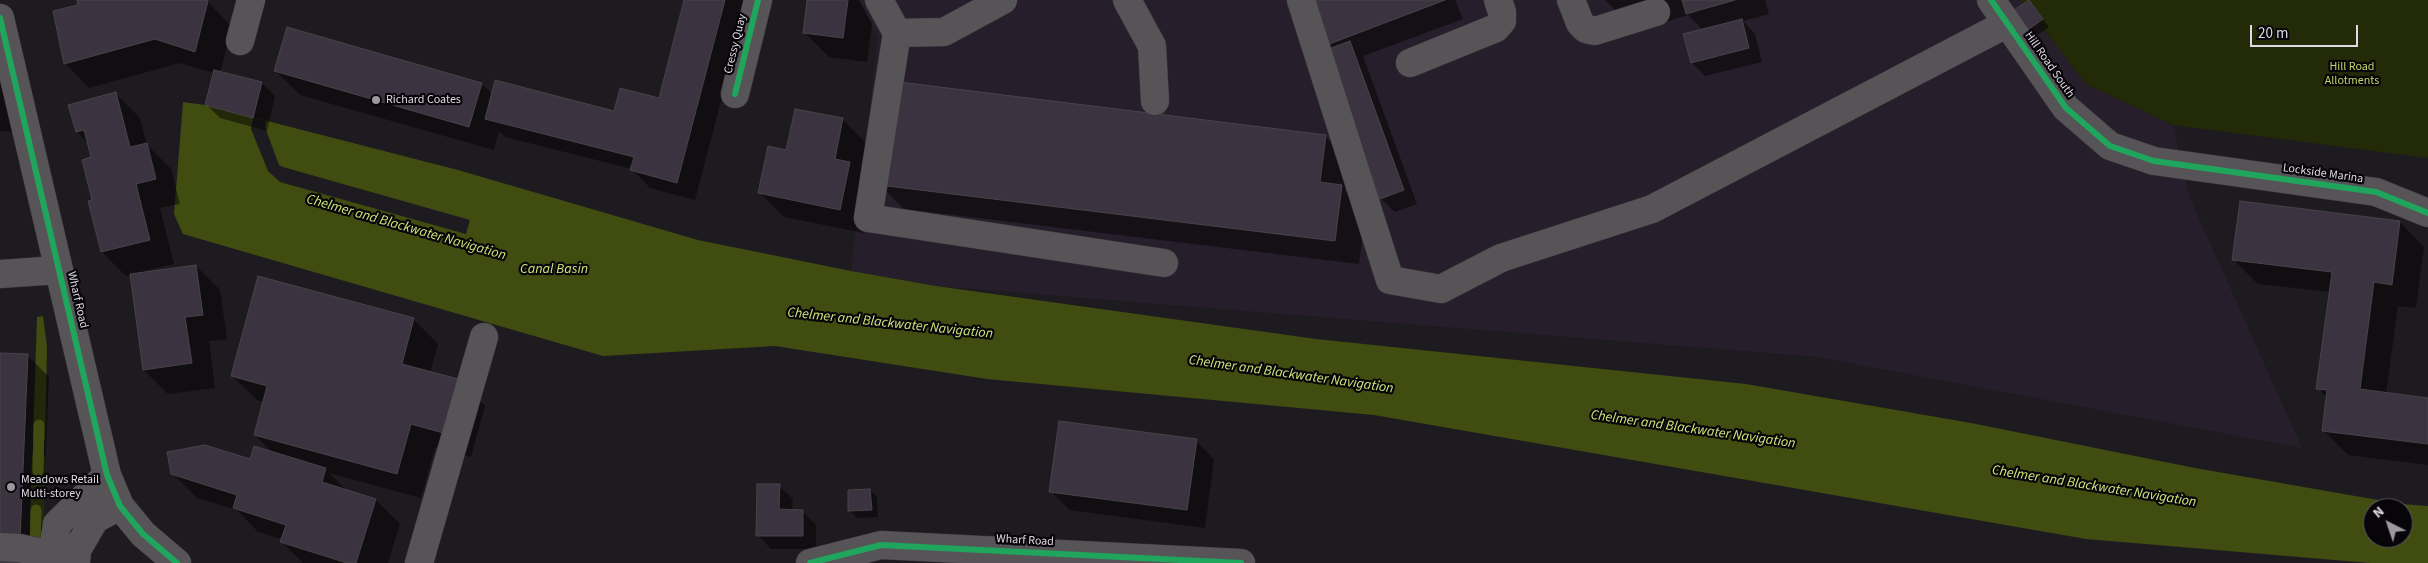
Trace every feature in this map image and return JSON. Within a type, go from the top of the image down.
[{"type":"street","points":[[240,41],[251,0]]},
{"type":"street","name":"Cressy Quay","points":[[735,94],[758,0]]},
{"type":"street","points":[[880,0],[897,33],[868,218],[1164,263]]},
{"type":"street","points":[[897,33],[944,32],[1003,0]]},
{"type":"street","points":[[1127,0],[1152,46],[1155,101]]},
{"type":"street","points":[[1301,0],[1390,280],[1441,289],[1501,258],[1652,209],[2006,24]]},
{"type":"street","points":[[1410,63],[1496,28],[1502,21],[1502,12],[1498,0]]},
{"type":"street","points":[[1571,0],[1580,23],[1586,29],[1595,31],[1656,12]]},
{"type":"street","name":"Hill Road South","points":[[1992,0],[2006,24],[2066,108],[2110,146],[2154,161],[2211,170]]},
{"type":"street","name":"Wharf Road","points":[[0,18],[107,475],[120,506],[143,534],[177,563]]},
{"type":"street","name":"Lockside Marina","points":[[2211,170],[2376,192],[2428,214]]},
{"type":"street","points":[[0,274],[58,270]]},
{"type":"street","points":[[419,563],[484,337]]},
{"type":"street","points":[[33,553],[57,524],[107,475]]},
{"type":"street","points":[[76,563],[77,550],[95,519],[120,506]]},
{"type":"street","name":"Wharf Road","points":[[810,563],[881,545],[1241,563]]},
{"type":"shaded area","points":[[858,0],[2021,0],[2086,84],[2173,125],[2189,196],[2302,448],[1818,357],[936,286],[851,271],[878,38]]},
{"type":"green space","name":"Hill Road Allotments","points":[[2021,0],[2428,0],[2428,158],[2173,125],[2086,84]]},
{"type":"water","name":"Canal Basin","points":[[183,102],[205,105],[458,170],[698,240],[851,271],[936,286],[1316,339],[1746,384],[1971,423],[2195,468],[2367,498],[2363,498],[2363,548],[2413,548],[2413,505],[2428,506],[2428,563],[2370,563],[2086,539],[1374,415],[987,379],[775,346],[603,356],[183,234],[174,214]]},
{"type":"water","points":[[43,316],[47,347],[45,440],[33,439],[37,317]]},
{"type":"water","points":[[32,455],[45,456],[43,525],[30,526]]},
{"type":"pier","points":[[253,118],[266,121],[265,127],[279,165],[470,220],[466,234],[280,182],[268,171],[251,129]]},
{"type":"building","points":[[77,0],[208,1],[195,52],[155,39],[64,64],[53,11],[78,5]]},
{"type":"building","points":[[684,0],[725,0],[677,183],[630,170],[634,157],[485,119],[495,80],[614,111],[620,88],[659,98]]},
{"type":"building","points":[[807,0],[848,0],[843,38],[803,33]]},
{"type":"building","points":[[1307,0],[1445,0],[1324,46]]},
{"type":"building","points":[[1682,0],[1735,0],[1686,14]]},
{"type":"building","points":[[2029,0],[2043,19],[2025,32],[2011,12]]},
{"type":"building","points":[[1742,19],[1749,48],[1691,63],[1683,34]]},
{"type":"building","points":[[287,27],[482,83],[469,127],[274,71]]},
{"type":"building","points":[[1350,41],[1404,190],[1380,199],[1326,50]]},
{"type":"building","points":[[214,70],[262,82],[253,118],[205,105]]},
{"type":"building","points":[[891,81],[1326,135],[1320,182],[1342,185],[1335,241],[879,185]]},
{"type":"building","points":[[116,92],[130,147],[147,143],[156,179],[136,184],[150,240],[101,252],[88,201],[92,200],[82,160],[91,157],[84,130],[76,132],[68,105]]},
{"type":"building","points":[[795,109],[843,118],[835,159],[850,162],[840,210],[758,193],[768,146],[786,150]]},
{"type":"building","points":[[2240,201],[2400,221],[2392,285],[2374,282],[2360,389],[2428,398],[2428,444],[2322,431],[2327,390],[2316,389],[2332,272],[2232,260]]},
{"type":"building","points":[[196,265],[203,315],[185,317],[192,363],[143,370],[130,274]]},
{"type":"building","points":[[258,276],[414,318],[402,364],[462,380],[447,434],[411,424],[397,474],[254,435],[267,386],[231,376]]},
{"type":"building","name":"Meadows Retail Multi-storey","points":[[0,353],[28,354],[19,563],[0,563]]},
{"type":"building","points":[[1059,421],[1197,439],[1187,510],[1049,492]]},
{"type":"building","points":[[205,445],[250,459],[254,446],[326,468],[322,482],[376,499],[356,563],[347,563],[280,542],[286,525],[233,508],[237,495],[171,474],[167,452]]},
{"type":"building","points":[[757,484],[780,484],[779,509],[803,510],[803,536],[756,536]]},
{"type":"building","points":[[870,489],[872,510],[848,511],[848,490]]},
{"type":"waterway","points":[[38,471],[39,425]]},
{"type":"waterway","points":[[35,551],[36,510]]},
{"type":"cycle path","points":[[735,94],[758,0]]},
{"type":"cycle path","points":[[1991,0],[2066,108],[2110,146],[2154,161],[2376,192],[2428,213]]},
{"type":"cycle path","points":[[0,18],[107,475],[120,506],[143,534],[177,563]]},
{"type":"cycle path","points":[[810,563],[881,545],[1241,563]]},
{"type":"place","name":"Richard Coates","points":[[376,100]]},
{"type":"place","name":"Meadows Retail Multi-storey","points":[[11,487]]},
{"type":"water label","name":"Chelmer and Blackwater Navigation","points":[[406,228]]},
{"type":"water label","name":"Chelmer and Blackwater Navigation","points":[[890,324]]},
{"type":"water label","name":"Chelmer and Blackwater Navigation","points":[[1291,375]]},
{"type":"water label","name":"Chelmer and Blackwater Navigation","points":[[1693,430]]},
{"type":"water label","name":"Chelmer and Blackwater Navigation","points":[[2094,487]]}]
